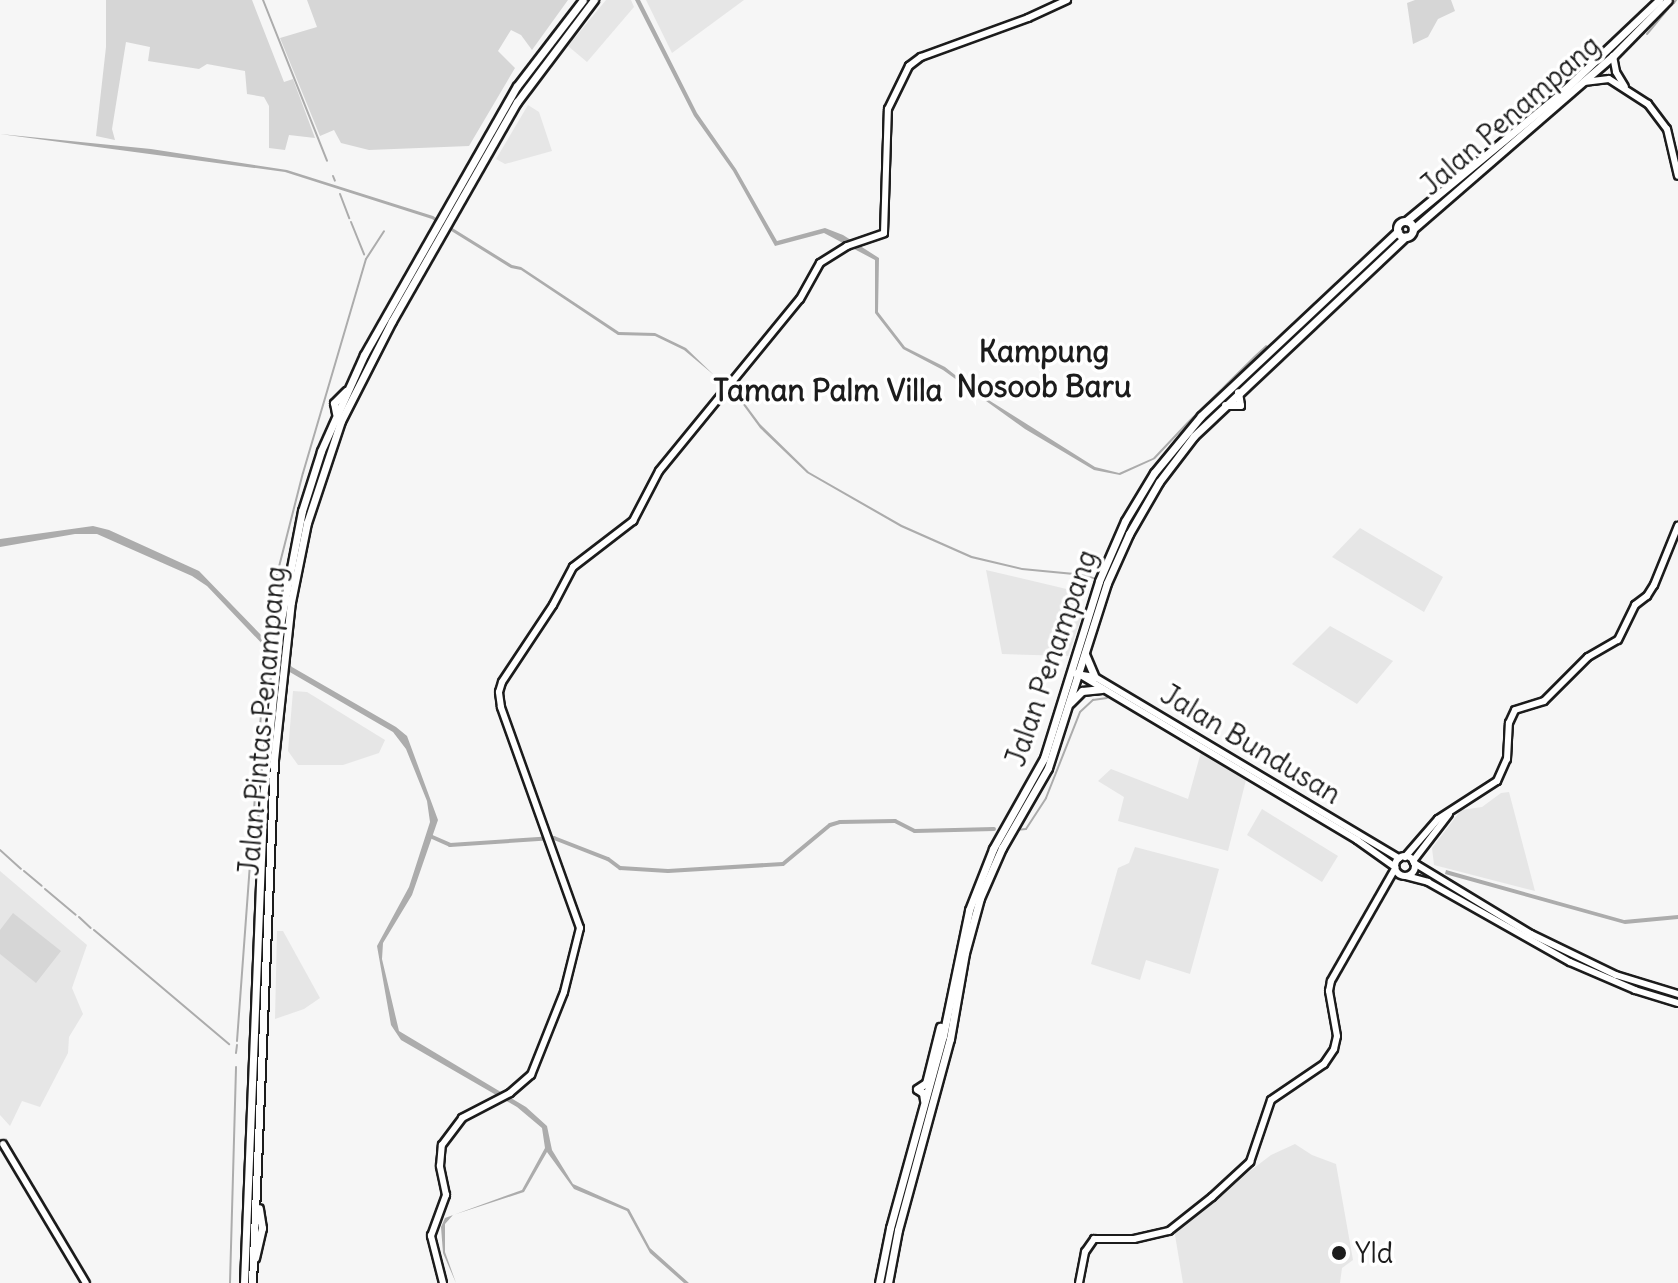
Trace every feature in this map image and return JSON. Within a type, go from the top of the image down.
[{"type":"main road","name":"Jalan Pintas Penampang","points":[[244,1283],[264,789],[282,651],[301,547],[314,500],[350,403],[517,86],[583,0]]},
{"type":"main road","name":"Jalan Pintas Penampang","points":[[282,651],[285,594],[298,524],[346,390],[443,223],[538,70],[594,0]]},
{"type":"main road","points":[[443,1283],[431,1236],[446,1195],[440,1149],[450,1130],[462,1118],[503,1096],[531,1075],[558,1010],[580,928],[501,707],[500,685],[553,605],[573,567],[629,526],[638,515],[652,481],[730,387],[770,331],[800,299],[820,263],[852,244],[878,238],[885,231],[888,109],[912,63],[1067,0]]},
{"type":"main road","name":"Jalan Penampang","points":[[1406,236],[1659,0]]},
{"type":"main road","name":"Jalan Penampang","points":[[1073,674],[1071,666],[1103,580],[1146,485],[1209,408],[1398,231],[1399,224],[1584,82],[1668,0]]},
{"type":"main road","points":[[1604,53],[1613,56],[1616,72],[1625,87]]},
{"type":"main road","points":[[1609,79],[1616,72]]},
{"type":"main road","points":[[1584,82],[1609,79],[1648,104],[1667,129],[1678,176]]},
{"type":"main road","points":[[1406,221],[1413,229]]},
{"type":"main road","points":[[1209,408],[1226,396],[1235,394],[1406,236],[1398,231]]},
{"type":"main road","points":[[1269,352],[1274,354],[1287,345]]},
{"type":"main road","name":"Jalan Penampang","points":[[888,1283],[980,898],[1044,758],[1073,674],[1085,650],[1103,580],[1159,482],[1194,436],[1222,406],[1240,405],[1235,394]]},
{"type":"main road","points":[[336,413],[350,403]]},
{"type":"main road","points":[[298,524],[306,504],[314,500]]},
{"type":"main road","points":[[1079,1283],[1085,1252],[1094,1239],[1134,1239],[1174,1229],[1250,1162],[1268,1105],[1324,1064],[1334,1049],[1337,1036],[1329,991],[1331,981],[1355,933],[1402,857],[1451,811],[1488,789],[1504,771],[1509,723],[1515,710],[1544,701],[1588,657],[1618,640],[1635,605],[1647,596],[1654,585],[1678,526]]},
{"type":"main road","points":[[1075,656],[1085,650],[1095,677]]},
{"type":"main road","name":"Jalan Pintas Penampang","points":[[252,1283],[258,1221],[256,1194],[271,801],[280,667]]},
{"type":"main road","name":"Jalan Bundusan","points":[[1073,674],[1095,677],[1413,862]]},
{"type":"main road","name":"Jalan Bundusan","points":[[1073,674],[1357,840],[1404,876]]},
{"type":"main road","points":[[1068,706],[1082,691],[1102,689]]},
{"type":"main road","name":"Jalan Penampang","points":[[879,1283],[890,1228],[945,1022],[962,934],[977,885],[1048,768],[1068,706],[1067,694]]},
{"type":"main road","points":[[1383,890],[1413,872],[1413,862],[1436,826]]},
{"type":"main road","points":[[1413,862],[1531,934],[1616,975],[1678,994]]},
{"type":"main road","points":[[1404,876],[1428,882],[1523,938],[1594,973],[1678,1003]]},
{"type":"main road","points":[[924,1107],[923,1093],[917,1089],[926,1083],[946,1010]]},
{"type":"main road","points":[[945,1022],[952,1021],[954,1014]]},
{"type":"main road","points":[[251,1135],[259,1121]]},
{"type":"main road","points":[[1,1145],[86,1283]]},
{"type":"main road","points":[[247,1225],[258,1221]]},
{"type":"shaded area","points":[[106,0],[252,0],[284,82],[293,79],[315,138],[289,135],[285,150],[269,148],[269,106],[264,97],[247,94],[245,71],[207,64],[199,69],[148,61],[150,47],[126,42],[112,129],[115,140],[96,136],[106,47]]},
{"type":"shaded area","points":[[307,0],[568,0],[532,50],[521,35],[511,30],[498,51],[515,68],[469,146],[369,150],[341,143],[334,130],[320,136],[280,38],[317,27]]},
{"type":"shaded area","points":[[606,0],[631,0],[634,7],[587,62],[568,46]]},
{"type":"shaded area","points":[[635,0],[640,0],[697,113],[736,169],[777,241],[825,228],[843,235],[879,258],[878,312],[905,347],[945,367],[979,394],[1095,467],[1119,473],[1153,458],[1187,422],[1254,356],[1266,345],[1269,347],[1222,388],[1155,459],[1120,475],[1094,470],[1025,429],[943,370],[903,349],[875,313],[875,260],[824,233],[775,246],[733,171],[694,116]]},
{"type":"shaded area","points":[[646,0],[744,0],[672,53]]},
{"type":"shaded area","points":[[1415,0],[1451,0],[1455,11],[1438,19],[1428,37],[1413,44],[1407,3]]},
{"type":"shaded area","points":[[528,105],[539,112],[552,151],[505,164],[496,159]]},
{"type":"shaded area","points":[[0,134],[151,149],[287,170],[433,216],[512,265],[521,267],[619,332],[655,333],[686,348],[714,375],[684,350],[655,336],[618,335],[521,270],[511,268],[432,219],[285,172]]},
{"type":"shaded area","points":[[722,382],[734,389],[760,424],[809,472],[902,525],[972,556],[1022,568],[1085,574],[1116,586],[1084,576],[1022,570],[971,558],[901,527],[807,473],[760,428],[733,391]]},
{"type":"shaded area","points":[[93,526],[109,530],[199,571],[292,667],[407,736],[438,820],[412,895],[383,943],[382,959],[399,1031],[526,1107],[547,1126],[552,1150],[573,1184],[629,1209],[650,1248],[689,1283],[684,1283],[650,1253],[627,1211],[574,1189],[547,1152],[524,1192],[455,1214],[522,1190],[545,1148],[542,1128],[517,1107],[401,1040],[391,1025],[377,946],[409,887],[430,822],[427,801],[406,749],[393,732],[288,671],[207,586],[192,576],[97,534],[75,534],[0,547],[0,539]]},
{"type":"shaded area","points":[[1360,528],[1443,577],[1424,612],[1332,557]]},
{"type":"shaded area","points":[[986,570],[1075,591],[1073,614],[1082,616],[1068,656],[1002,654]]},
{"type":"shaded area","points":[[1330,626],[1393,661],[1357,704],[1292,664]]},
{"type":"shaded area","points":[[293,691],[307,692],[385,740],[379,753],[343,765],[298,765],[288,751]]},
{"type":"shaded area","points":[[1201,752],[1246,780],[1228,851],[1118,821],[1124,797],[1098,781],[1111,769],[1188,799]]},
{"type":"shaded area","points":[[1509,792],[1535,891],[1434,865],[1432,848],[1461,810],[1482,807],[1501,793]]},
{"type":"shaded area","points":[[1262,809],[1338,856],[1322,882],[1247,835]]},
{"type":"shaded area","points":[[1135,847],[1219,869],[1190,974],[1146,960],[1140,980],[1091,964],[1118,868],[1129,863]]},
{"type":"shaded area","points":[[1446,870],[1624,920],[1678,915],[1678,919],[1625,924],[1445,874]]},
{"type":"shaded area","points":[[0,871],[87,945],[72,988],[83,1014],[69,1037],[68,1053],[40,1107],[22,1101],[10,1126],[0,1115]]},
{"type":"shaded area","points":[[13,913],[61,951],[36,983],[0,954],[0,930]]},
{"type":"shaded area","points":[[277,931],[283,931],[320,998],[304,1009],[275,1019]]},
{"type":"shaded area","points":[[1295,1144],[1312,1155],[1336,1164],[1353,1260],[1342,1268],[1340,1283],[1183,1283],[1174,1229],[1271,1155]]},
{"type":"shaded area","points":[[453,1215],[445,1224],[445,1252],[456,1283],[443,1253],[441,1227],[445,1218]]},
{"type":"waterway","points":[[263,0],[327,161]]},
{"type":"waterway","points":[[1647,34],[1668,9]]},
{"type":"waterway","points":[[333,176],[335,181]]},
{"type":"waterway","points":[[340,194],[349,218]]},
{"type":"waterway","points":[[351,222],[364,254]]},
{"type":"waterway","points":[[267,641],[269,606],[303,473],[366,259],[384,231]]},
{"type":"waterway","points":[[237,1041],[266,648]]},
{"type":"waterway","points":[[1015,830],[1026,829],[1046,798],[1080,712],[1093,700],[1107,698]]},
{"type":"waterway","points":[[430,836],[450,845],[554,838],[608,859],[620,868],[668,871],[783,864],[830,825],[840,822],[895,821],[915,831],[994,829]]},
{"type":"waterway","points":[[0,850],[21,869]]},
{"type":"waterway","points":[[24,871],[42,886]]},
{"type":"waterway","points":[[45,889],[76,915]]},
{"type":"waterway","points":[[79,917],[91,928]]},
{"type":"waterway","points":[[94,930],[229,1044]]},
{"type":"waterway","points":[[236,1053],[237,1045]]},
{"type":"waterway","points":[[230,1283],[236,1067]]},
{"type":"place","name":"Yld","points":[[1339,1253]]},
{"type":"district","name":"Kampung Nosoob Baru","points":[[1044,368]]},
{"type":"district","name":"Taman Palm Villa","points":[[828,390]]}]
